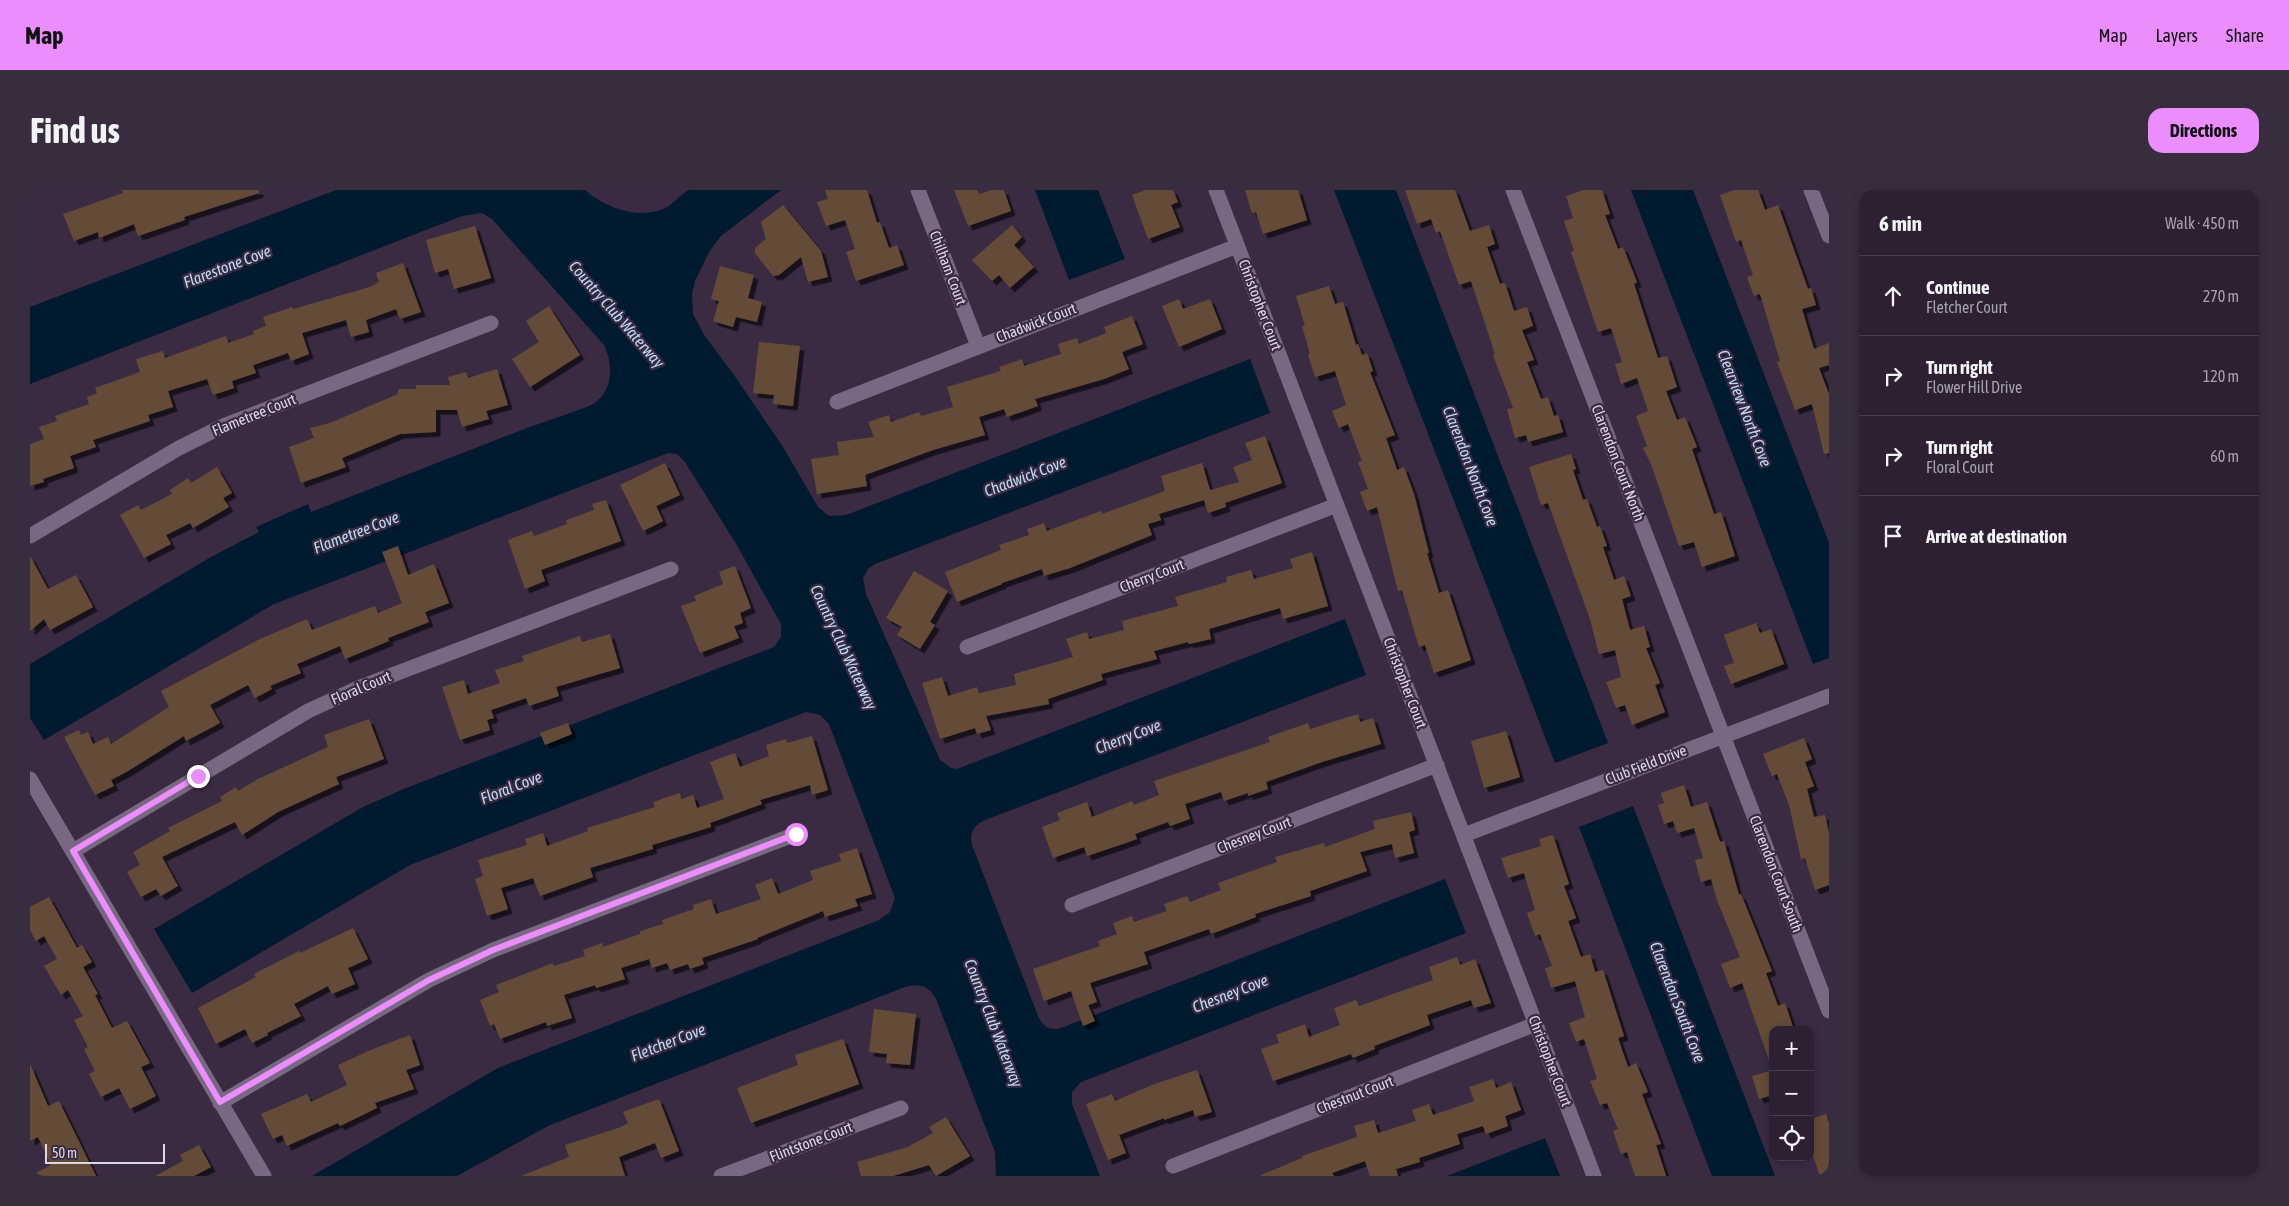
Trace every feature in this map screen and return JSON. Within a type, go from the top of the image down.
[{"type":"street","name":"Chilham Court","points":[[918,190],[978,346]]},
{"type":"street","name":"Christopher Court","points":[[1216,190],[1594,1176]]},
{"type":"street","name":"Clarendon Court North","points":[[1513,190],[1723,736]]},
{"type":"street","points":[[1812,190],[1829,236]]},
{"type":"street","name":"Chadwick Court","points":[[837,402],[1237,246]]},
{"type":"street","name":"Flametree Court","points":[[30,536],[164,457],[223,426],[491,323]]},
{"type":"street","name":"Cherry Court","points":[[967,647],[1337,505]]},
{"type":"street","name":"Floral Court","points":[[73,851],[308,711],[350,692],[671,569]]},
{"type":"street","name":"Club Field Drive","points":[[1464,835],[1829,696]]},
{"type":"street","name":"Clarendon Court South","points":[[1723,736],[1829,1011]]},
{"type":"street","name":"Chesney Court","points":[[1072,906],[1437,765]]},
{"type":"street","points":[[30,779],[264,1176]]},
{"type":"street","points":[[220,1102],[454,967],[526,937],[796,834]]},
{"type":"street","name":"Chestnut Court","points":[[1173,1166],[1536,1024]]},
{"type":"street","name":"Flintstone Court","points":[[720,1176],[901,1108]]},
{"type":"water","points":[[336,190],[585,190],[613,207],[635,213],[646,213],[667,207],[689,190],[781,190],[721,236],[709,252],[695,281],[692,294],[693,314],[704,335],[783,447],[818,507],[829,516],[846,515],[1250,359],[1270,413],[875,564],[868,569],[863,578],[866,594],[940,760],[951,768],[957,769],[1345,619],[1366,675],[985,820],[975,827],[971,837],[972,845],[1038,1016],[1047,1027],[1053,1029],[1061,1028],[1445,879],[1466,933],[1081,1082],[1072,1092],[1072,1104],[1100,1176],[996,1176],[995,1152],[936,999],[927,988],[915,986],[905,987],[550,1125],[457,1176],[312,1176],[498,1068],[879,920],[890,912],[895,898],[829,724],[820,715],[806,712],[410,865],[192,993],[154,929],[363,807],[406,788],[774,647],[781,637],[781,624],[735,542],[685,462],[677,454],[668,453],[274,604],[44,740],[30,718],[30,664],[211,557],[259,532],[256,527],[308,504],[311,512],[527,428],[587,407],[602,396],[606,389],[609,381],[610,363],[604,345],[492,219],[482,213],[462,216],[30,384],[30,307]]},
{"type":"water","points":[[1035,190],[1098,190],[1125,259],[1069,280]]},
{"type":"water","name":"Clarendon North Cove","points":[[1334,190],[1396,190],[1608,743],[1555,763]]},
{"type":"water","name":"Clearview North Cove","points":[[1631,190],[1693,190],[1829,543],[1829,658],[1813,664]]},
{"type":"water","name":"Clarendon South Cove","points":[[1633,806],[1775,1176],[1712,1176],[1579,827]]},
{"type":"water","points":[[1545,1138],[1560,1176],[1447,1176]]},
{"type":"building","points":[[122,190],[259,190],[259,193],[184,217],[185,220],[138,236],[134,224],[99,238],[98,232],[74,241],[63,214],[123,193]]},
{"type":"building","points":[[825,190],[867,190],[877,223],[880,222],[889,248],[897,245],[904,265],[856,281],[846,252],[855,249],[845,220],[826,226],[817,202],[828,199]]},
{"type":"building","points":[[954,190],[977,190],[979,194],[991,190],[1004,190],[1011,211],[968,226]]},
{"type":"building","points":[[1146,190],[1173,190],[1178,202],[1171,205],[1180,227],[1148,239],[1132,195]]},
{"type":"building","points":[[1245,190],[1298,190],[1307,220],[1263,234],[1256,212],[1252,213]]},
{"type":"building","points":[[1405,190],[1455,190],[1470,231],[1489,225],[1495,244],[1487,247],[1500,284],[1505,283],[1514,311],[1527,307],[1533,326],[1522,330],[1534,360],[1527,362],[1541,399],[1548,397],[1554,416],[1558,415],[1563,432],[1528,442],[1526,435],[1515,438],[1507,409],[1513,408],[1493,355],[1495,354],[1471,281],[1459,285],[1440,231],[1436,233],[1431,219],[1417,224]]},
{"type":"building","points":[[1583,190],[1602,190],[1610,214],[1605,215],[1618,249],[1623,247],[1637,282],[1634,284],[1658,358],[1667,356],[1677,387],[1666,391],[1677,420],[1685,417],[1697,447],[1692,449],[1714,514],[1721,512],[1735,556],[1702,567],[1694,542],[1679,546],[1651,464],[1643,448],[1647,446],[1636,416],[1648,411],[1637,378],[1621,384],[1615,364],[1622,362],[1611,328],[1598,332],[1571,252],[1574,251],[1564,221],[1573,218],[1566,196]]},
{"type":"building","points":[[1734,190],[1758,190],[1765,210],[1778,205],[1808,289],[1811,288],[1816,305],[1802,309],[1814,349],[1829,343],[1829,365],[1819,368],[1829,394],[1829,453],[1824,454],[1812,404],[1795,410],[1777,362],[1780,361],[1760,294],[1754,296],[1747,277],[1753,275],[1741,240],[1736,242],[1720,195]]},
{"type":"building","points":[[783,205],[821,251],[828,277],[808,282],[801,257],[779,275],[773,276],[755,253],[755,248],[766,239],[761,222]]},
{"type":"building","points":[[1012,225],[1022,237],[1014,245],[1034,267],[1010,288],[999,275],[992,281],[972,260]]},
{"type":"building","points":[[475,226],[491,278],[454,289],[448,269],[435,273],[426,240]]},
{"type":"building","points":[[403,263],[421,312],[400,319],[396,309],[366,320],[369,332],[351,337],[346,320],[302,333],[309,354],[291,361],[288,353],[253,365],[256,373],[232,381],[234,388],[213,395],[207,379],[168,391],[173,407],[148,415],[150,421],[93,440],[96,447],[70,456],[74,468],[43,479],[44,482],[30,486],[30,444],[44,439],[39,427],[57,421],[55,416],[89,404],[87,397],[97,393],[95,388],[140,372],[136,359],[163,351],[165,358],[226,336],[228,343],[254,334],[253,331],[266,326],[263,317],[292,307],[293,309],[370,287],[379,282],[376,273]]},
{"type":"building","points":[[720,266],[754,275],[748,298],[762,302],[757,322],[736,317],[733,327],[713,321],[719,301],[711,299]]},
{"type":"building","points":[[1329,286],[1335,304],[1343,302],[1356,345],[1358,344],[1362,355],[1367,353],[1373,371],[1370,372],[1395,435],[1386,438],[1397,470],[1404,467],[1414,494],[1429,553],[1427,553],[1439,593],[1448,590],[1471,660],[1434,673],[1425,645],[1419,647],[1402,590],[1398,591],[1377,507],[1367,511],[1360,492],[1368,489],[1358,462],[1362,461],[1348,424],[1339,428],[1332,411],[1346,405],[1335,371],[1315,377],[1308,355],[1310,354],[1302,326],[1305,326],[1296,296]]},
{"type":"building","points":[[1179,299],[1183,309],[1210,299],[1222,329],[1179,347],[1162,306]]},
{"type":"building","points":[[549,306],[580,355],[530,387],[512,359],[539,342],[526,321]]},
{"type":"building","points":[[1132,316],[1143,344],[1122,352],[1129,369],[1104,379],[1035,399],[1038,406],[1007,417],[1004,409],[979,417],[985,435],[933,450],[865,475],[867,486],[817,494],[811,459],[839,455],[837,442],[874,437],[868,422],[889,415],[891,422],[919,412],[921,416],[953,407],[947,387],[1001,371],[999,367],[1022,359],[1024,366],[1061,354],[1058,344],[1077,338],[1079,344],[1106,333],[1104,327]]},
{"type":"building","points":[[759,342],[800,346],[793,406],[773,404],[774,395],[753,393]]},
{"type":"building","points":[[497,369],[508,405],[486,411],[489,419],[462,427],[457,410],[436,410],[436,432],[400,434],[342,458],[346,467],[301,483],[289,447],[314,438],[310,428],[330,423],[398,394],[398,389],[416,389],[416,385],[450,385],[448,377],[466,372],[468,378]]},
{"type":"building","points":[[1265,436],[1282,483],[1225,503],[1226,507],[1208,513],[1204,500],[1159,514],[1161,520],[1148,524],[1152,535],[1070,568],[1044,576],[1042,569],[957,602],[945,572],[1001,550],[999,545],[1029,535],[1027,529],[1044,523],[1047,531],[1101,511],[1102,514],[1165,491],[1161,476],[1202,463],[1210,490],[1239,482],[1233,467],[1252,460],[1245,443]]},
{"type":"building","points":[[1571,454],[1576,469],[1573,470],[1583,500],[1587,499],[1597,527],[1600,526],[1607,546],[1603,547],[1614,580],[1624,576],[1631,596],[1622,599],[1630,630],[1644,626],[1650,647],[1646,648],[1660,683],[1655,685],[1665,712],[1632,725],[1625,705],[1616,708],[1606,682],[1621,677],[1615,650],[1599,654],[1590,619],[1548,503],[1541,505],[1529,467]]},
{"type":"building","points":[[665,463],[680,495],[656,506],[663,521],[643,531],[620,485]]},
{"type":"building","points":[[217,467],[232,493],[223,498],[229,507],[193,528],[190,523],[166,535],[171,544],[144,558],[120,515],[138,505],[141,510],[172,494],[170,490],[188,478],[191,483]]},
{"type":"building","points":[[606,500],[621,541],[541,570],[545,581],[525,589],[508,540],[532,531],[534,536],[567,524],[566,520],[594,510],[592,504]]},
{"type":"building","points":[[398,546],[408,575],[434,564],[449,603],[425,612],[429,622],[388,638],[389,641],[345,659],[340,646],[297,664],[301,673],[270,686],[272,689],[255,698],[248,685],[210,705],[220,723],[186,741],[184,736],[111,780],[114,786],[95,795],[64,737],[79,730],[81,735],[88,732],[93,744],[108,737],[111,744],[169,707],[161,691],[260,639],[307,619],[312,630],[375,606],[378,613],[402,603],[382,552]]},
{"type":"building","points":[[1312,552],[1328,606],[1283,619],[1280,608],[1209,629],[1211,639],[1189,644],[1188,642],[1154,651],[1157,659],[1101,674],[1103,680],[1048,699],[1049,704],[986,716],[991,730],[977,734],[975,728],[940,739],[922,683],[942,677],[948,696],[977,687],[979,693],[1016,685],[1014,674],[1073,657],[1066,639],[1087,632],[1089,639],[1124,630],[1122,621],[1178,606],[1175,597],[1227,582],[1226,577],[1251,570],[1254,579],[1293,568],[1290,559]]},
{"type":"building","points":[[30,556],[48,589],[76,575],[93,607],[50,630],[44,619],[30,631]]},
{"type":"building","points":[[735,566],[751,608],[740,613],[743,623],[734,626],[739,638],[700,653],[681,606],[696,601],[694,596],[723,584],[719,572]]},
{"type":"building","points":[[914,571],[948,591],[930,622],[935,625],[920,649],[897,635],[902,627],[886,618]]},
{"type":"building","points":[[1756,623],[1760,633],[1771,629],[1784,664],[1731,684],[1724,666],[1734,663],[1724,635]]},
{"type":"building","points":[[610,634],[620,668],[556,687],[559,696],[529,706],[526,698],[491,710],[494,718],[487,720],[490,730],[460,740],[442,687],[464,680],[468,694],[500,683],[495,670],[524,661],[522,656],[580,636],[582,642]]},
{"type":"building","points":[[1358,714],[1360,722],[1373,718],[1381,744],[1266,782],[1268,789],[1248,796],[1248,793],[1224,801],[1221,792],[1185,804],[1190,819],[1170,826],[1168,822],[1135,834],[1137,839],[1120,845],[1087,856],[1084,847],[1053,858],[1042,827],[1060,820],[1057,813],[1087,802],[1092,817],[1132,801],[1134,805],[1159,795],[1154,781],[1270,742],[1268,737],[1308,723],[1310,729]]},
{"type":"building","points":[[369,719],[384,759],[336,777],[339,784],[278,812],[242,835],[235,822],[162,857],[178,886],[161,896],[156,889],[141,897],[127,872],[140,865],[133,852],[170,831],[168,828],[222,801],[220,797],[236,787],[238,791],[258,779],[328,747],[324,735]]},
{"type":"building","points":[[568,723],[572,734],[545,745],[540,733]]},
{"type":"building","points":[[1506,731],[1520,777],[1484,788],[1471,741]]},
{"type":"building","points":[[812,736],[828,790],[812,795],[810,785],[760,800],[762,804],[710,823],[711,827],[652,845],[653,849],[590,868],[593,877],[540,896],[533,878],[501,888],[508,909],[487,916],[475,879],[483,876],[478,860],[527,845],[525,839],[543,833],[547,846],[588,831],[587,828],[655,807],[653,802],[680,793],[681,799],[693,795],[697,808],[724,799],[710,762],[735,753],[740,767],[769,756],[766,745],[786,739],[787,743]]},
{"type":"building","points":[[1804,738],[1812,759],[1805,762],[1814,786],[1807,789],[1814,817],[1825,815],[1829,833],[1829,885],[1815,890],[1805,858],[1801,859],[1789,805],[1777,774],[1772,776],[1763,754]]},
{"type":"building","points":[[1684,785],[1691,807],[1707,802],[1720,842],[1724,841],[1739,895],[1741,894],[1772,971],[1766,973],[1778,1006],[1785,1003],[1793,1026],[1769,1026],[1769,1060],[1742,983],[1730,988],[1721,964],[1740,957],[1717,900],[1711,879],[1701,882],[1695,860],[1703,858],[1694,828],[1677,833],[1673,821],[1664,824],[1658,805],[1664,803],[1661,793]]},
{"type":"building","points":[[1411,812],[1415,830],[1409,832],[1414,853],[1395,858],[1392,844],[1360,852],[1367,871],[1310,891],[1311,896],[1255,914],[1256,917],[1211,934],[1209,929],[1144,952],[1148,964],[1090,983],[1097,1002],[1088,1005],[1095,1021],[1083,1026],[1071,991],[1044,1001],[1033,969],[1100,946],[1098,941],[1117,934],[1113,923],[1132,916],[1134,922],[1167,911],[1164,904],[1187,896],[1190,902],[1221,890],[1218,883],[1277,862],[1275,857],[1324,843],[1325,847],[1375,829],[1373,821]]},
{"type":"building","points":[[1553,835],[1569,884],[1564,886],[1576,918],[1568,921],[1581,957],[1590,954],[1595,972],[1603,970],[1624,1036],[1618,1038],[1628,1067],[1636,1063],[1648,1092],[1642,1094],[1661,1144],[1656,1145],[1666,1176],[1635,1176],[1627,1152],[1621,1154],[1613,1131],[1618,1129],[1607,1103],[1600,1105],[1590,1081],[1597,1079],[1584,1039],[1576,1042],[1569,1023],[1585,1017],[1575,981],[1551,988],[1545,968],[1552,966],[1540,934],[1535,936],[1527,913],[1535,910],[1524,873],[1508,878],[1501,858],[1541,846],[1539,839]]},
{"type":"building","points":[[857,848],[872,894],[855,899],[858,906],[825,917],[823,911],[758,939],[702,958],[704,964],[690,969],[688,964],[670,970],[667,963],[652,968],[649,959],[621,968],[625,979],[596,988],[595,985],[564,995],[572,1018],[547,1026],[546,1022],[500,1039],[494,1024],[490,1026],[480,1000],[499,992],[496,985],[553,963],[554,966],[585,956],[583,950],[602,943],[603,947],[640,934],[640,931],[663,924],[662,920],[694,909],[693,905],[711,899],[716,914],[761,899],[755,885],[772,878],[778,894],[813,880],[810,871],[841,861],[839,854]]},
{"type":"building","points":[[49,897],[77,948],[82,945],[92,962],[83,967],[98,994],[95,995],[112,1028],[127,1021],[150,1063],[141,1067],[156,1096],[130,1109],[119,1088],[101,1097],[89,1074],[95,1071],[84,1049],[88,1047],[74,1020],[83,1016],[68,990],[61,995],[44,966],[57,959],[44,936],[36,941],[30,930],[30,907]]},
{"type":"building","points":[[353,928],[368,959],[348,968],[355,984],[332,994],[328,986],[294,1004],[301,1016],[267,1033],[268,1035],[252,1043],[245,1029],[216,1044],[198,1008],[256,977],[254,974],[299,951],[300,953]]},
{"type":"building","points":[[1457,957],[1460,965],[1475,959],[1491,1003],[1474,1008],[1471,1000],[1427,1015],[1430,1025],[1374,1046],[1375,1049],[1353,1058],[1351,1054],[1273,1081],[1261,1049],[1279,1043],[1276,1035],[1305,1024],[1309,1037],[1340,1025],[1334,1008],[1356,1000],[1359,1006],[1433,980],[1429,967]]},
{"type":"building","points":[[874,1009],[916,1014],[910,1065],[886,1063],[887,1054],[869,1052]]},
{"type":"building","points":[[410,1035],[420,1065],[406,1070],[414,1089],[375,1103],[377,1108],[340,1126],[338,1123],[287,1146],[282,1135],[273,1139],[261,1114],[307,1094],[311,1102],[347,1085],[338,1065]]},
{"type":"building","points":[[843,1039],[859,1084],[751,1123],[737,1088],[798,1065],[795,1055]]},
{"type":"building","points":[[30,1064],[48,1106],[59,1101],[96,1176],[30,1176],[51,1165],[38,1137],[30,1141]]},
{"type":"building","points":[[1197,1070],[1212,1112],[1195,1117],[1193,1110],[1164,1120],[1164,1118],[1119,1135],[1126,1153],[1108,1160],[1086,1104],[1112,1094],[1115,1101],[1152,1085]]},
{"type":"building","points":[[1769,1071],[1769,1096],[1759,1099],[1752,1076]]},
{"type":"building","points":[[1493,1079],[1496,1088],[1511,1082],[1521,1110],[1505,1116],[1508,1126],[1486,1134],[1483,1126],[1457,1134],[1460,1144],[1419,1158],[1420,1162],[1396,1169],[1398,1176],[1370,1176],[1365,1161],[1332,1173],[1334,1176],[1259,1176],[1302,1158],[1302,1156],[1357,1137],[1354,1126],[1374,1120],[1378,1133],[1416,1121],[1412,1110],[1429,1104],[1433,1115],[1474,1101],[1469,1087]]},
{"type":"building","points":[[659,1099],[679,1151],[661,1158],[655,1143],[619,1157],[625,1176],[521,1176],[569,1157],[565,1145],[621,1127],[628,1123],[623,1112]]},
{"type":"building","points":[[1826,1114],[1829,1123],[1829,1176],[1820,1176],[1814,1159],[1814,1118]]},
{"type":"building","points":[[946,1117],[970,1156],[936,1176],[929,1165],[893,1176],[861,1176],[857,1162],[908,1147],[933,1133],[929,1127]]},
{"type":"building","points":[[199,1145],[211,1167],[194,1176],[155,1176],[183,1161],[180,1155]]},
{"type":"route","points":[[198,776],[73,851],[220,1102],[454,967],[526,937],[796,834]]},
{"type":"water label","name":"Flarestone Cove","points":[[227,266]]},
{"type":"water label","name":"Country Club Waterway","points":[[617,314]]},
{"type":"water label","name":"Chadwick Cove","points":[[1025,476]]},
{"type":"water label","name":"Flametree Cove","points":[[356,532]]},
{"type":"water label","name":"Country Club Waterway","points":[[844,647]]},
{"type":"water label","name":"Cherry Cove","points":[[1128,736]]},
{"type":"water label","name":"Floral Cove","points":[[511,787]]},
{"type":"water label","name":"Chesney Cove","points":[[1230,993]]},
{"type":"water label","name":"Country Club Waterway","points":[[994,1023]]},
{"type":"water label","name":"Fletcher Cove","points":[[668,1042]]}]
